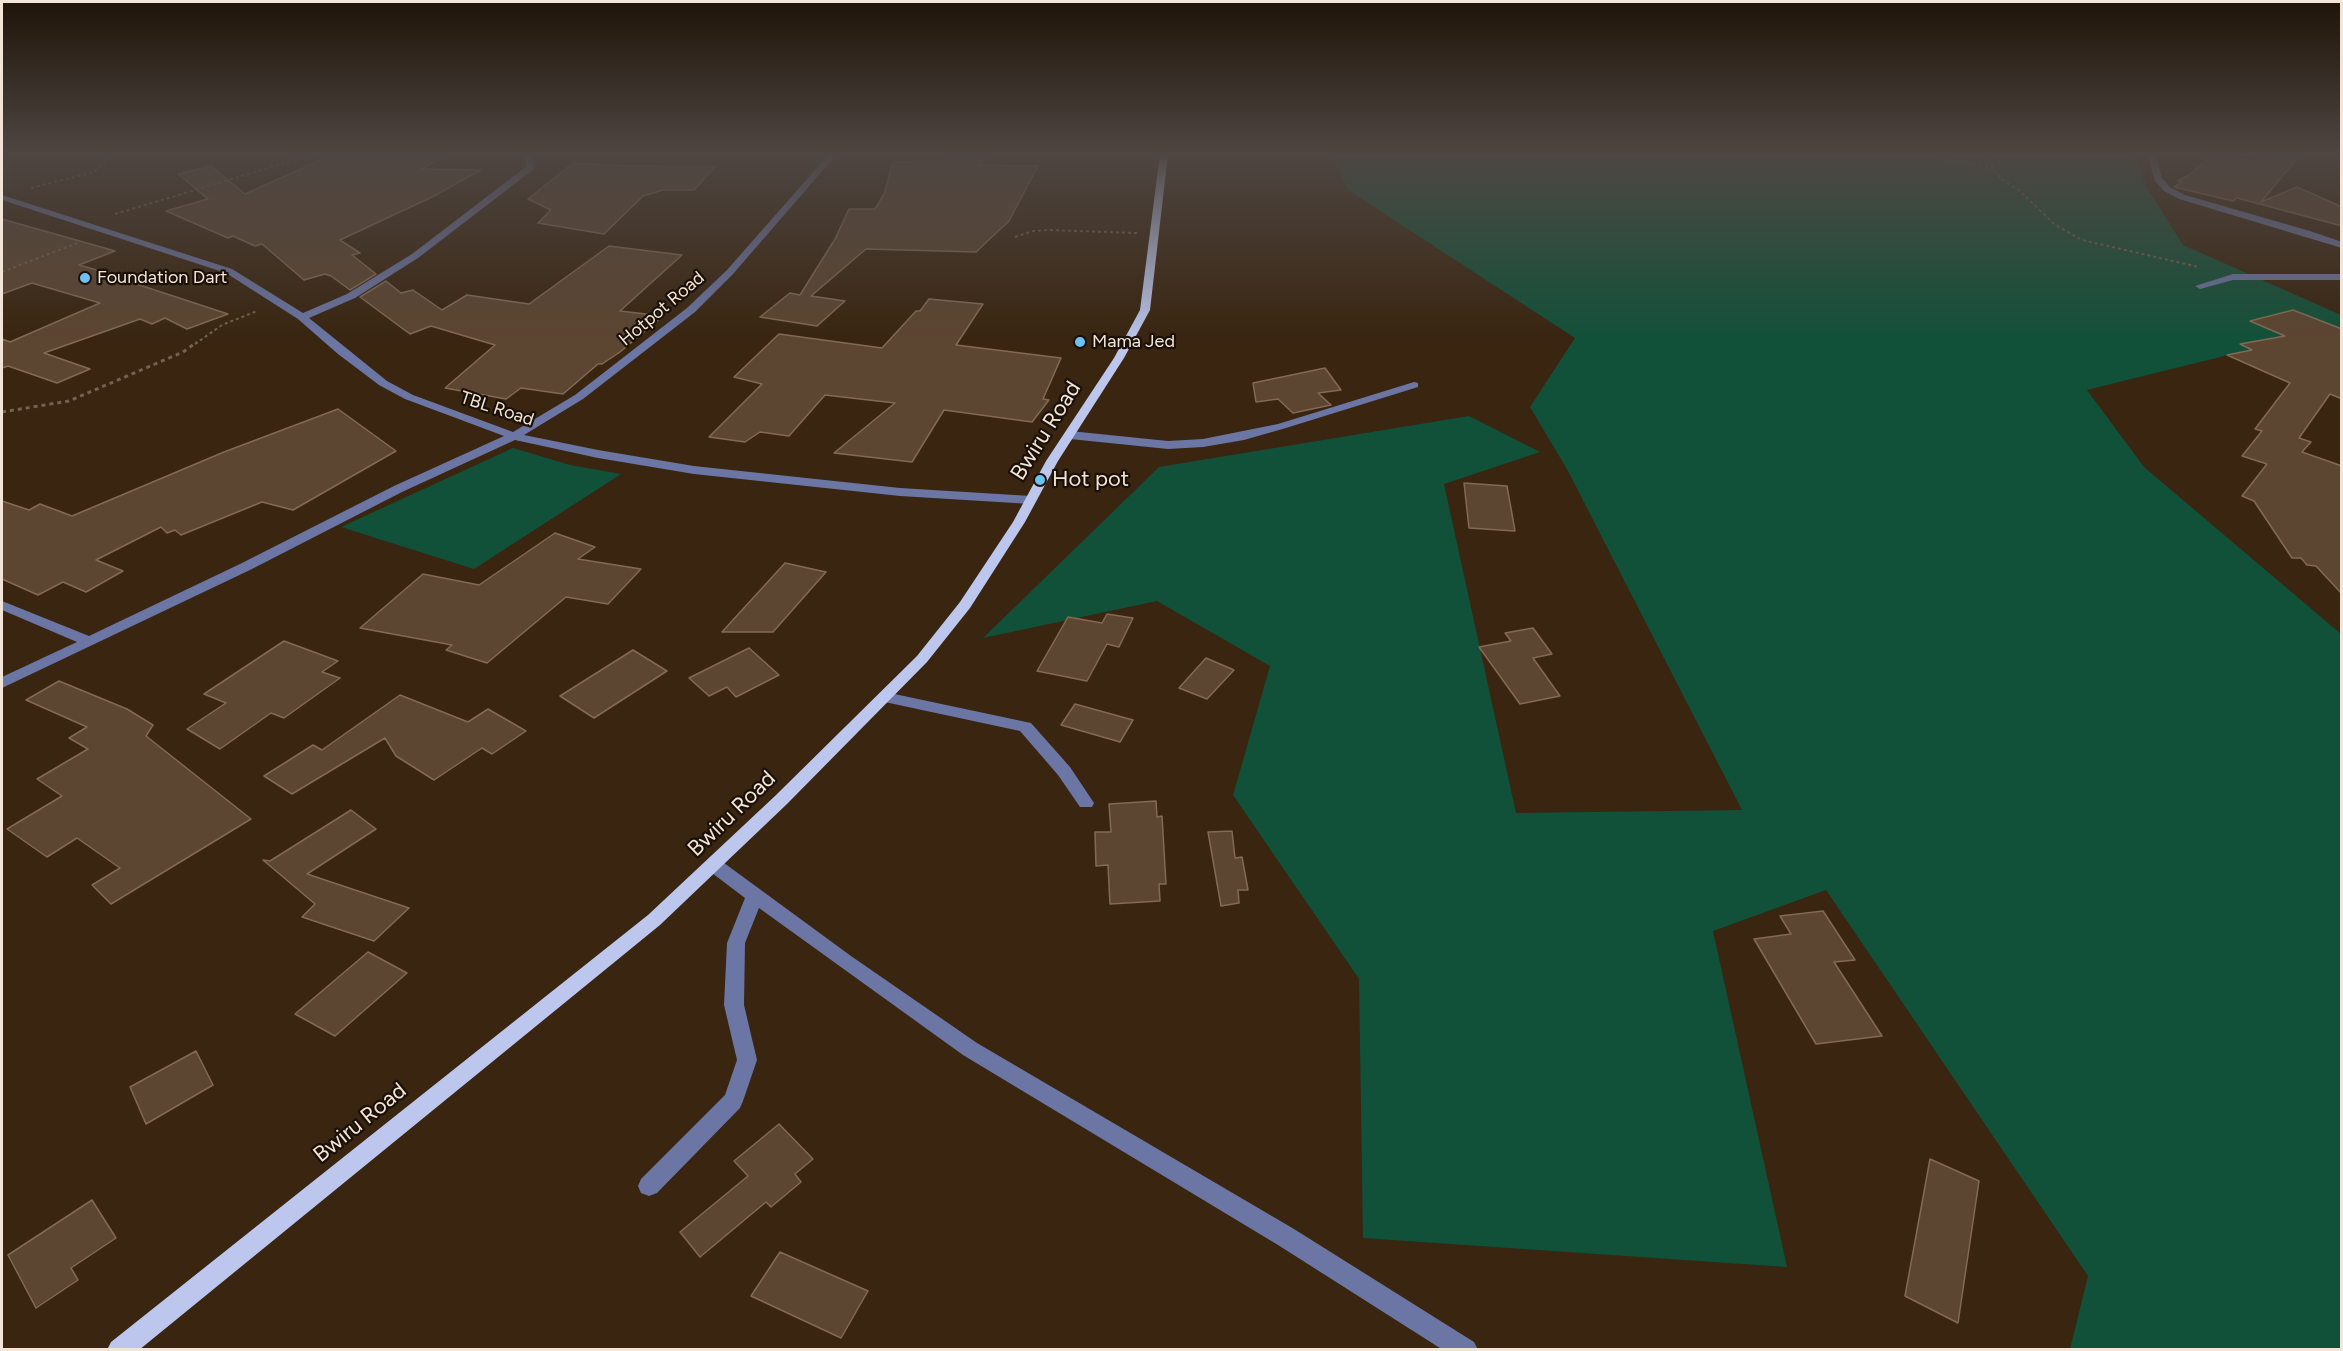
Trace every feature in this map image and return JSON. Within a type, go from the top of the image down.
[{"type":"main road","name":"Bwiru Road","points":[[118,1350],[654,920],[714,865],[922,660],[965,605],[1119,358],[1145,310],[1155,217]]},
{"type":"street","name":"TBL Road","points":[[64,217],[229,272],[302,316],[342,352],[383,383],[409,397],[514,436],[598,454],[694,470],[900,492],[1031,500]]},
{"type":"street","points":[[302,316],[351,296],[415,256],[466,217]]},
{"type":"street","name":"Hotpot Road","points":[[2,683],[245,567],[398,489],[514,436],[579,397],[690,310],[730,272],[778,217]]},
{"type":"street","points":[[2252,217],[2342,245]]},
{"type":"street","points":[[2200,286],[2233,278],[2342,277]]},
{"type":"street","points":[[1070,435],[1168,445],[1203,443],[1282,426],[1414,385]]},
{"type":"street","points":[[2,605],[88,641]]},
{"type":"street","points":[[885,697],[1025,728],[1064,771],[1086,803]]},
{"type":"street","points":[[714,865],[970,1049],[1287,1238],[1466,1350]]},
{"type":"street","points":[[649,1186],[733,1101],[747,1060],[734,1005],[736,944],[755,896]]},
{"type":"path","points":[[84,223],[104,217]]},
{"type":"path","points":[[2047,217],[2054,224],[2082,240],[2154,256],[2233,278]]},
{"type":"path","points":[[1015,237],[1033,231],[1049,230],[1153,234]]},
{"type":"path","points":[[2,272],[109,231]]},
{"type":"path","points":[[2,412],[69,401],[183,352],[212,331],[238,318],[280,303]]},
{"type":"green space","points":[[1389,217],[2165,217],[2183,245],[2341,315],[2341,327],[2087,390],[2144,467],[2341,634],[2341,1349],[2070,1349],[2088,1276],[1826,890],[1713,931],[1787,1267],[1363,1238],[1359,979],[1233,795],[1270,666],[1157,601],[983,638],[1159,467],[1469,416],[1540,452],[1444,484],[1516,813],[1742,810],[1568,471],[1530,407],[1575,338]]},
{"type":"green space","points":[[513,448],[570,465],[621,474],[474,569],[341,527]]},
{"type":"building","points":[[180,217],[389,217],[340,240],[360,253],[352,255],[376,274],[350,290],[325,274],[304,280],[262,244],[255,246],[233,236],[228,238]]},
{"type":"building","points":[[544,217],[621,217],[604,234],[538,223]]},
{"type":"building","points":[[845,217],[1011,217],[976,252],[866,249],[811,296],[845,301],[817,326],[760,317],[790,293],[800,295],[835,239]]},
{"type":"building","points":[[2308,217],[2342,217],[2342,226]]},
{"type":"building","points":[[2,219],[115,251],[79,265],[228,314],[187,329],[165,318],[152,324],[140,319],[44,353],[90,369],[57,383],[8,366],[2,368],[2,339],[10,342],[100,303],[32,283],[2,294]]},
{"type":"building","points":[[609,246],[682,255],[620,311],[663,316],[620,352],[602,364],[598,364],[563,394],[521,388],[506,399],[445,388],[495,345],[431,326],[410,334],[360,297],[386,281],[401,293],[413,290],[442,310],[467,295],[529,304]]},
{"type":"building","points":[[929,299],[983,304],[956,345],[1061,358],[1043,399],[1049,400],[1032,422],[944,410],[912,462],[834,453],[895,403],[825,395],[789,436],[760,432],[745,442],[709,437],[762,384],[734,377],[779,334],[882,348],[916,311],[920,311]]},
{"type":"building","points":[[2293,310],[2342,329],[2342,399],[2330,394],[2299,438],[2311,442],[2302,452],[2342,466],[2342,594],[2316,566],[2307,565],[2301,558],[2292,558],[2254,501],[2242,496],[2267,464],[2242,456],[2262,431],[2255,429],[2290,383],[2227,355],[2252,350],[2240,344],[2285,336],[2250,321]]},
{"type":"building","points":[[1325,368],[1341,390],[1318,393],[1331,405],[1293,413],[1278,399],[1256,402],[1253,383]]},
{"type":"building","points":[[338,409],[396,451],[293,510],[262,502],[181,535],[175,530],[167,533],[161,527],[96,560],[123,571],[86,592],[63,582],[38,595],[2,579],[2,501],[29,510],[40,504],[72,516],[224,452]]},
{"type":"building","points":[[1464,483],[1507,486],[1515,531],[1469,528]]},
{"type":"building","points":[[555,533],[595,547],[578,559],[641,569],[608,604],[566,597],[487,663],[446,650],[452,645],[360,628],[423,574],[479,585]]},
{"type":"building","points":[[785,563],[826,572],[773,632],[722,632]]},
{"type":"building","points":[[1107,614],[1133,618],[1119,647],[1107,644],[1087,681],[1037,671],[1068,617],[1102,623]]},
{"type":"building","points":[[1533,628],[1552,654],[1533,658],[1560,696],[1520,704],[1479,647],[1511,641],[1505,633]]},
{"type":"building","points":[[284,641],[338,661],[322,672],[340,678],[284,718],[271,713],[220,749],[187,729],[226,703],[204,694]]},
{"type":"building","points":[[749,648],[779,675],[736,697],[727,687],[709,696],[689,678]]},
{"type":"building","points":[[633,650],[667,671],[594,718],[560,696]]},
{"type":"building","points":[[1206,658],[1234,670],[1207,699],[1179,688]]},
{"type":"building","points":[[59,681],[127,709],[153,725],[146,736],[251,819],[111,904],[92,885],[120,868],[77,838],[47,857],[7,829],[62,796],[37,779],[88,749],[69,738],[87,727],[26,700]]},
{"type":"building","points":[[400,695],[468,722],[488,709],[526,731],[492,754],[482,748],[434,780],[396,756],[385,738],[292,794],[264,776],[313,745],[322,750]]},
{"type":"building","points":[[1075,704],[1133,720],[1120,742],[1061,725]]},
{"type":"building","points":[[1156,801],[1157,817],[1162,816],[1166,884],[1159,884],[1160,901],[1110,904],[1108,865],[1096,866],[1095,832],[1111,832],[1109,804]]},
{"type":"building","points":[[351,810],[376,829],[307,874],[409,908],[374,941],[302,917],[315,904],[263,860],[270,861]]},
{"type":"building","points":[[1232,831],[1235,858],[1242,857],[1248,890],[1238,890],[1239,903],[1221,906],[1208,832]]},
{"type":"building","points":[[1823,911],[1855,960],[1834,962],[1882,1036],[1816,1044],[1754,939],[1791,934],[1780,916]]},
{"type":"building","points":[[368,952],[407,973],[335,1036],[295,1014]]},
{"type":"building","points":[[196,1051],[213,1085],[146,1124],[130,1087]]},
{"type":"building","points":[[779,1124],[813,1159],[795,1174],[801,1182],[771,1207],[766,1202],[700,1257],[680,1232],[748,1176],[734,1161]]},
{"type":"building","points":[[1930,1159],[1979,1181],[1958,1323],[1905,1296]]},
{"type":"building","points":[[92,1200],[116,1238],[71,1268],[78,1280],[36,1308],[8,1255]]},
{"type":"building","points":[[780,1252],[868,1291],[841,1338],[751,1296]]},
{"type":"place","name":"Foundation Dart","points":[[85,278]]},
{"type":"place","name":"Mama Jed","points":[[1080,342]]},
{"type":"place","name":"Hot pot","points":[[1040,480]]}]
